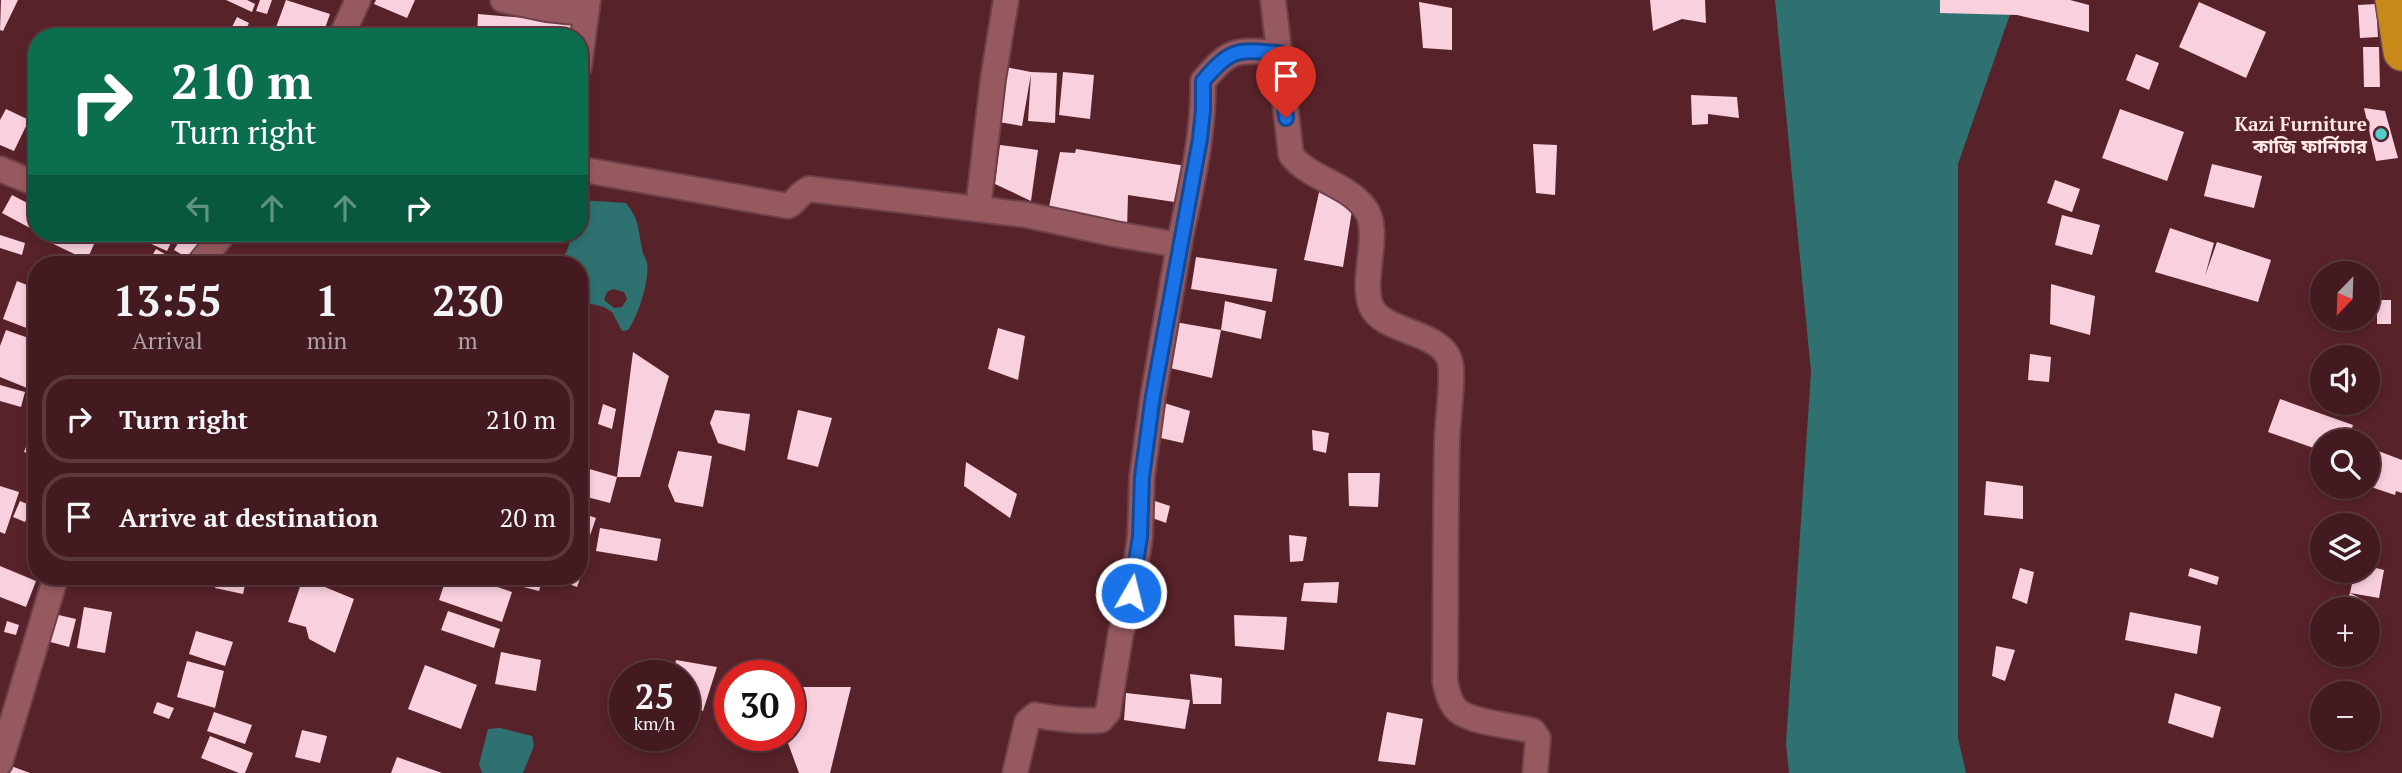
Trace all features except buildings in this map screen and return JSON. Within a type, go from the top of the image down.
[{"type":"highway","points":[[2394,0],[2402,52]]},
{"type":"street","points":[[345,28],[358,0]]},
{"type":"street","points":[[503,0],[547,9],[587,7],[584,28]]},
{"type":"street","points":[[978,209],[993,79],[1006,0]]},
{"type":"street","points":[[1273,0],[1291,155],[1300,166],[1355,198],[1366,208],[1371,221],[1368,294],[1372,309],[1391,323],[1444,349],[1451,363],[1447,440],[1445,682],[1450,700],[1456,710],[1466,717],[1533,730],[1538,738],[1535,773]]},
{"type":"street","points":[[1015,773],[1027,722],[1035,715],[1060,719],[1101,720],[1108,712],[1121,632],[1129,610],[1140,537],[1142,477],[1153,396],[1200,139],[1203,81],[1221,60],[1240,50],[1279,53]]},
{"type":"street","points":[[0,169],[28,180]]},
{"type":"street","points":[[588,171],[788,206],[795,202],[800,193],[809,189],[1027,215],[1179,245]]},
{"type":"street","points":[[205,256],[216,242]]},
{"type":"street","points":[[0,763],[53,585]]},
{"type":"water","points":[[1775,0],[2015,0],[1958,164],[1958,738],[1966,773],[1789,773],[1786,743],[1811,372]]},
{"type":"water","points":[[588,201],[626,203],[637,224],[647,263],[647,278],[642,298],[628,330],[622,331],[612,312],[588,303],[588,256],[563,256],[570,242],[588,242]],"holes":[[[613,289],[624,292],[627,299],[622,307],[614,308],[604,300],[607,292]]]},
{"type":"water","points":[[500,728],[532,736],[534,746],[523,773],[482,773],[479,764],[488,729]]},
{"type":"place","name":"Kazi Furniture কাজি ফার্নিচার","points":[[2381,134]]},
{"type":"route","points":[[1131,593],[1140,537],[1142,477],[1153,396],[1200,139],[1203,81],[1221,60],[1240,50],[1279,53],[1286,118]]}]
